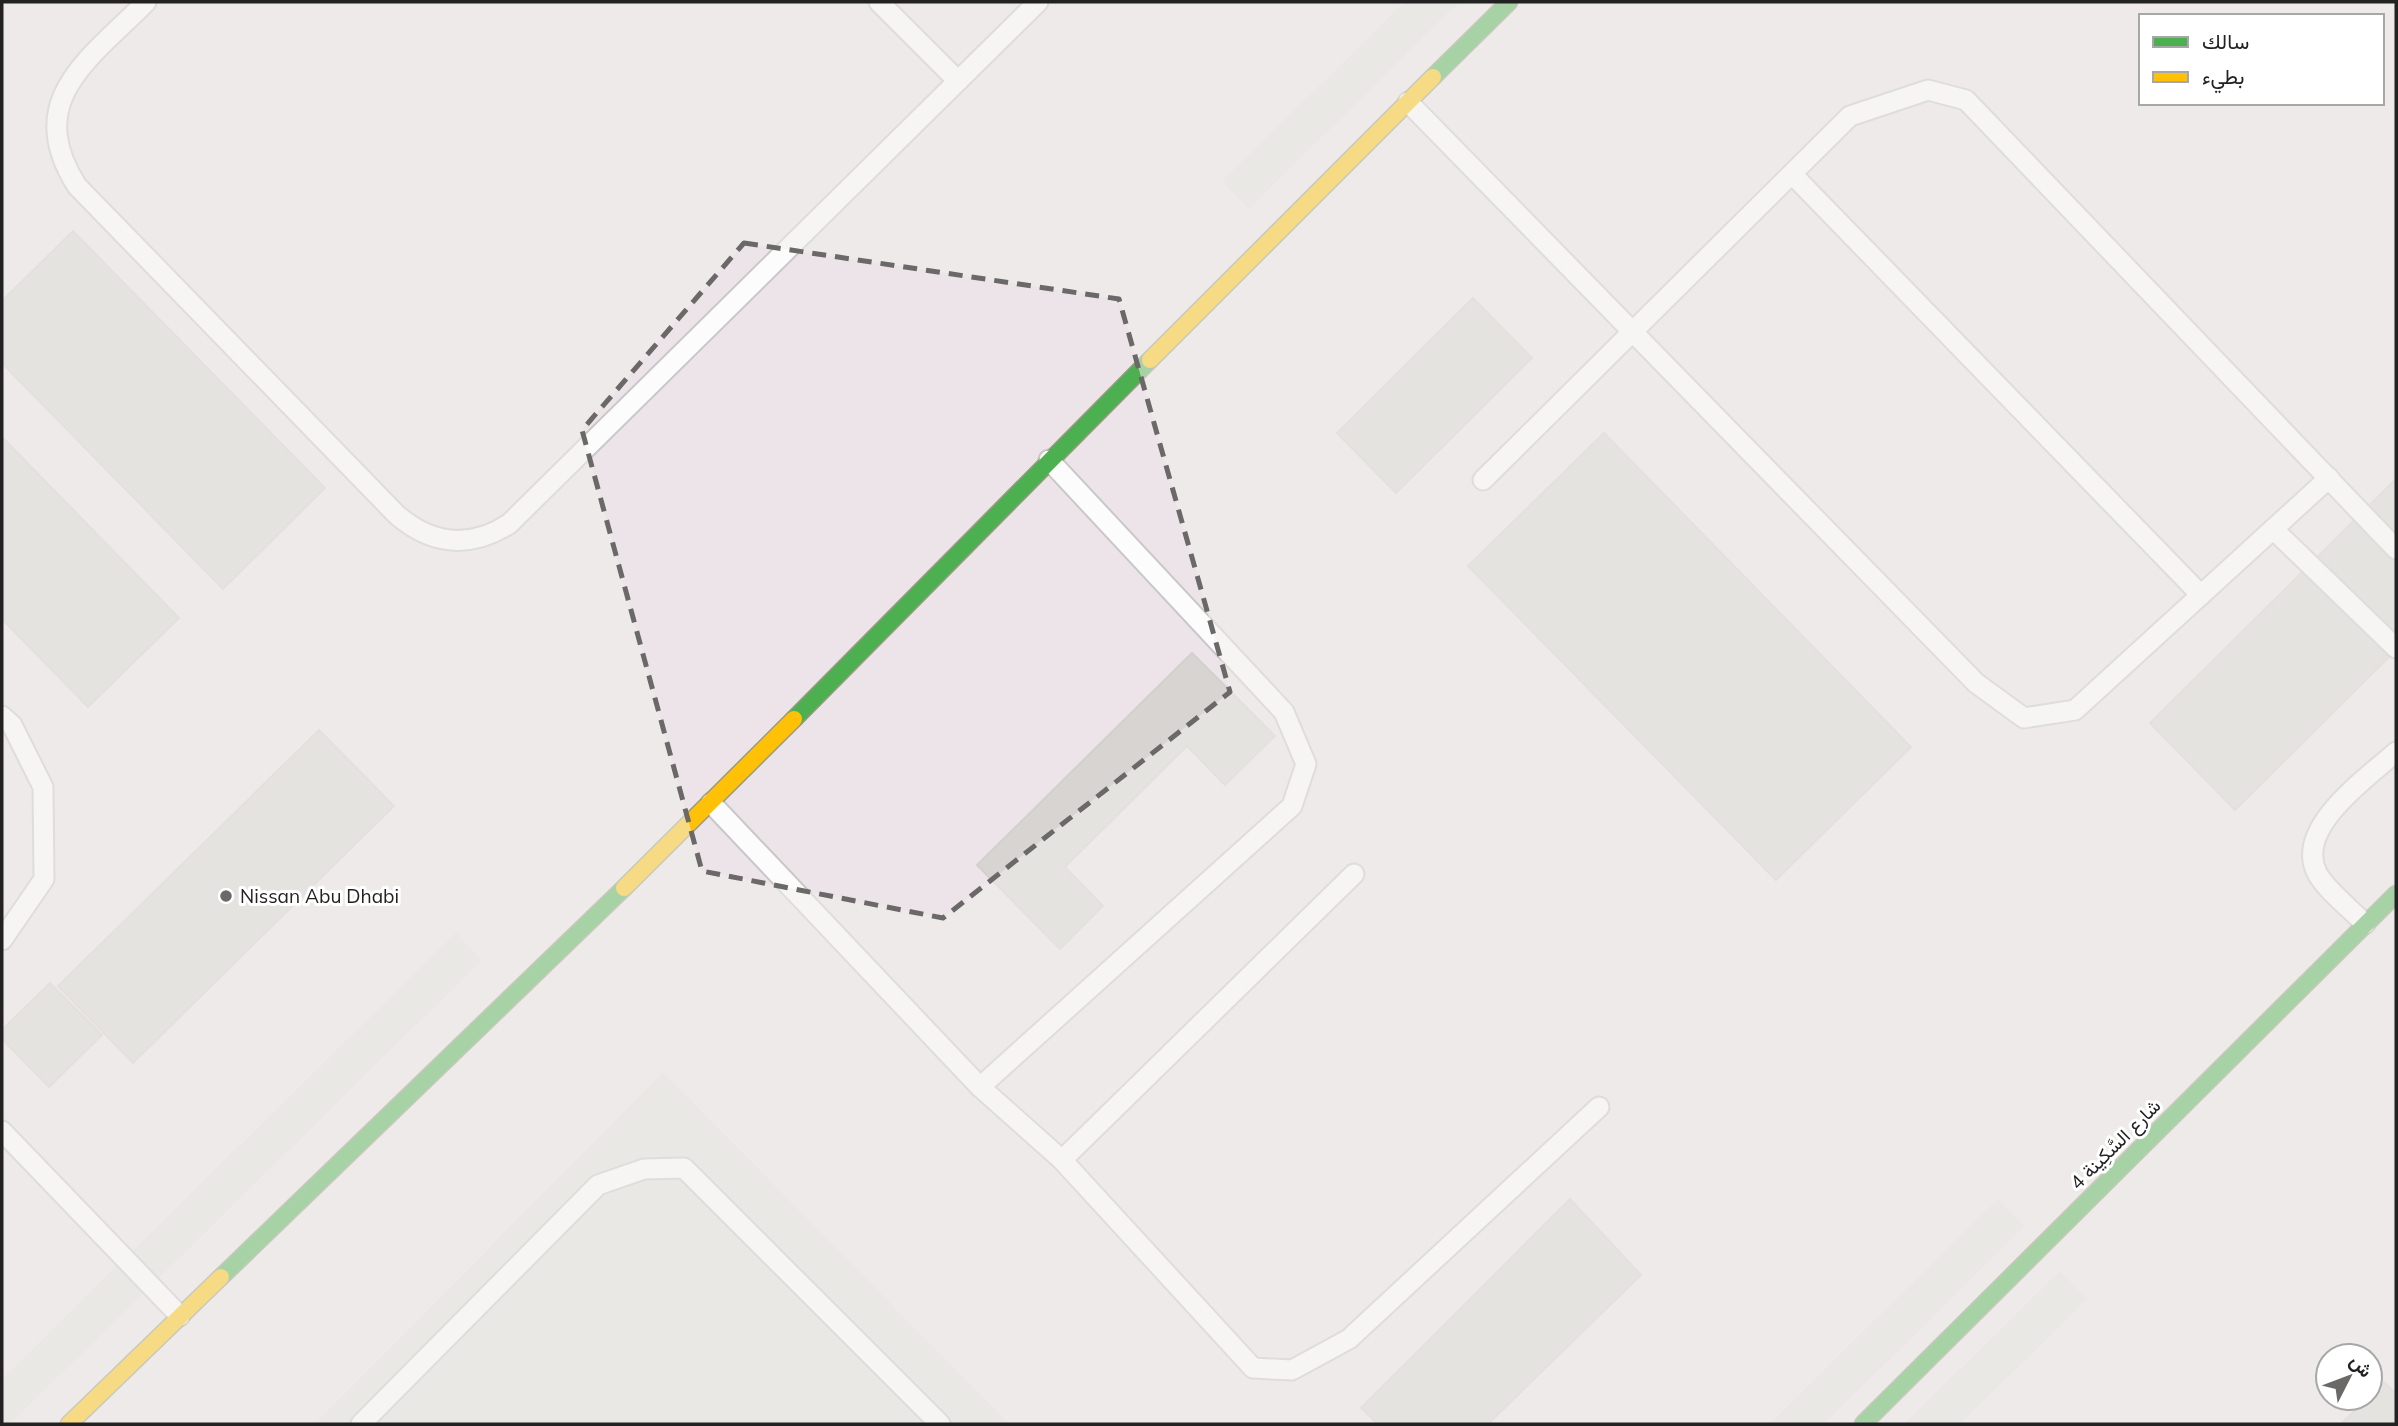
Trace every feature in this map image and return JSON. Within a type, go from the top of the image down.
[{"type":"street","points":[[69,1424],[711,803],[1049,460],[1509,2]]},
{"type":"street","name":"شارع السَّكِينة 4","points":[[1863,1424],[2396,894]]},
{"type":"lane","points":[[146,2],[75,74],[63,94],[56,118],[57,143],[64,166],[77,186],[397,515],[422,533],[452,542],[492,535],[509,524],[1038,2]]},
{"type":"lane","points":[[879,2],[958,81]]},
{"type":"lane","points":[[1483,480],[1850,116],[1928,90],[1966,100],[2396,549]]},
{"type":"lane","points":[[1408,102],[1976,683],[2024,718],[2075,709],[2329,478]]},
{"type":"lane","points":[[1792,174],[2201,595]]},
{"type":"lane","points":[[980,1087],[1292,806],[1306,764],[1284,712],[1049,460]]},
{"type":"lane","points":[[2273,530],[2396,648]]},
{"type":"lane","points":[[2,716],[12,725],[43,787],[44,879],[2,940]]},
{"type":"lane","points":[[2365,924],[2317,873],[2312,846],[2331,811],[2396,752]]},
{"type":"lane","points":[[711,803],[980,1087],[1062,1160],[1253,1368],[1292,1370],[1349,1339],[1599,1107]]},
{"type":"lane","points":[[1062,1160],[1354,874]]},
{"type":"lane","points":[[2,1131],[180,1316]]},
{"type":"lane","points":[[361,1424],[598,1185],[645,1169],[684,1168],[940,1424]]},
{"type":"highlighted area","points":[[744,243],[1119,299],[1230,692],[943,918],[702,871],[582,430]]},
{"type":"shaded area","points":[[2,2],[2396,2],[2396,1424],[2,1424]]},
{"type":"shaded area","points":[[1405,2],[1459,2],[1249,209],[1222,181]]},
{"type":"shaded area","points":[[456,933],[482,960],[10,1424],[2,1424],[2,1379]]},
{"type":"shaded area","points":[[663,1072],[1009,1424],[315,1424]]},
{"type":"shaded area","points":[[1998,1199],[2025,1226],[1824,1424],[1769,1424]]},
{"type":"shaded area","points":[[2060,1271],[2087,1299],[1960,1424],[1904,1424]]},
{"type":"building","points":[[73,231],[325,488],[223,589],[2,363],[2,301]]},
{"type":"building","points":[[1473,298],[1532,358],[1396,493],[1337,433]]},
{"type":"building","points":[[1604,433],[1911,747],[1776,880],[1468,566]]},
{"type":"building","points":[[2,437],[179,618],[88,707],[2,619]]},
{"type":"building","points":[[2396,479],[2396,650],[2235,810],[2150,723]]},
{"type":"building","points":[[1192,653],[1275,736],[1225,785],[1187,746],[1065,867],[1103,906],[1060,949],[977,865]]},
{"type":"building","name":"Nissan Abu Dhabi","points":[[319,730],[394,806],[133,1063],[58,986]]},
{"type":"building","points":[[50,983],[102,1035],[49,1087],[2,1039],[2,1030]]},
{"type":"building","points":[[1570,1199],[1641,1275],[1488,1424],[1378,1424],[1361,1408]]},
{"type":"building","points":[[2384,1382],[2396,1394],[2396,1424],[2341,1424],[2353,1412],[2384,1412]]},
{"type":"traffic: fast","points":[[1433,77],[1509,2]]},
{"type":"traffic: fast","points":[[794,719],[1150,360]]},
{"type":"traffic: fast","points":[[221,1277],[624,888]]},
{"type":"traffic: fast","points":[[1863,1424],[2396,894]]},
{"type":"traffic: slow","points":[[1150,360],[1433,77]]},
{"type":"traffic: slow","points":[[624,888],[794,719]]},
{"type":"traffic: slow","points":[[69,1424],[221,1277]]},
{"type":"place","name":"Nissan Abu Dhabi","points":[[226,896]]}]
